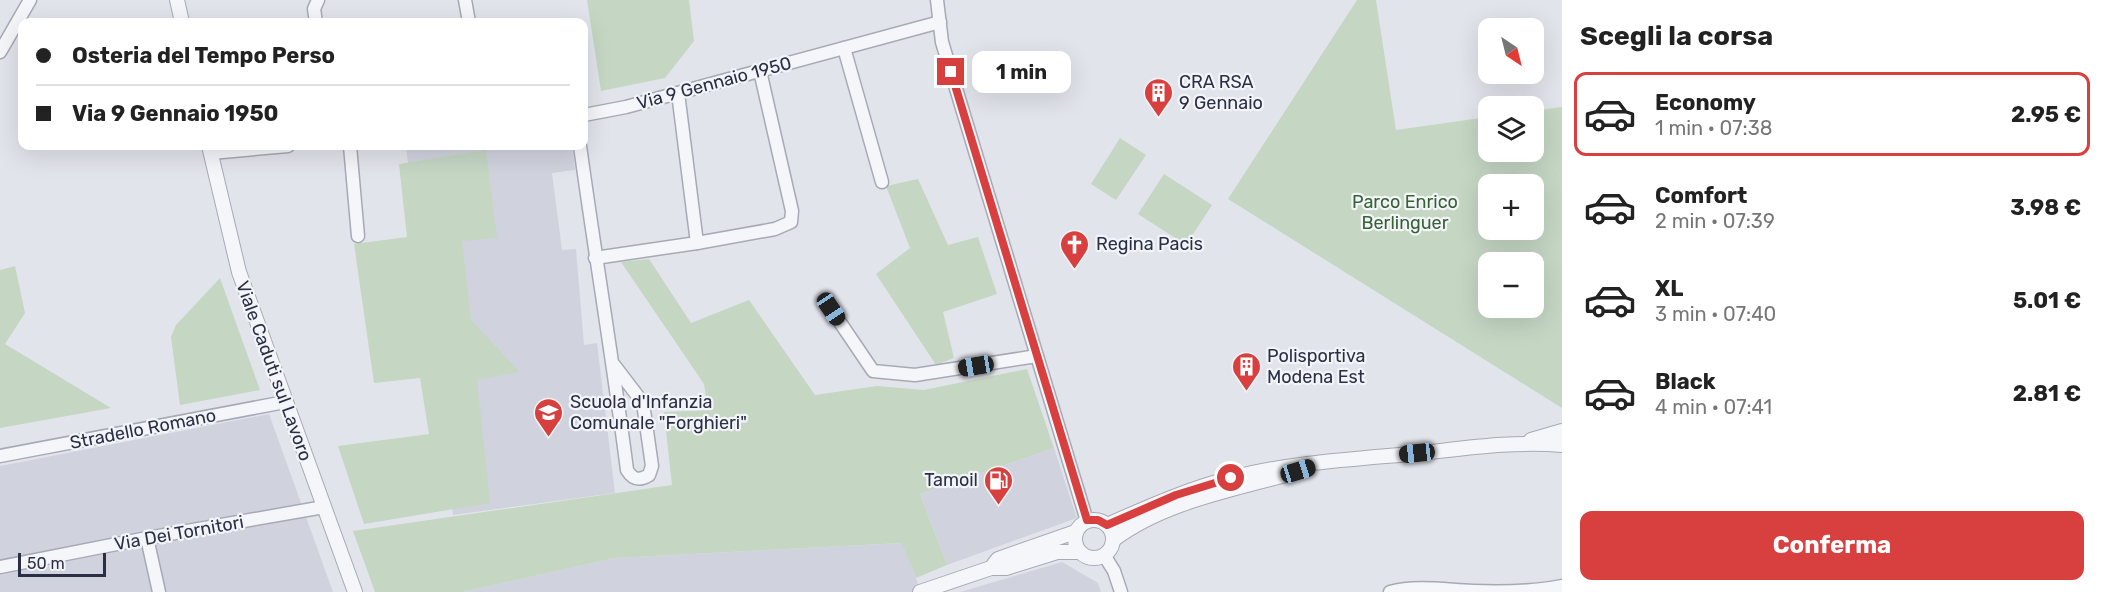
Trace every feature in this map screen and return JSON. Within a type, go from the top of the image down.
[{"type":"street","points":[[20,18],[30,0]]},
{"type":"street","points":[[177,0],[181,18]]},
{"type":"street","points":[[315,18],[314,9],[318,0]]},
{"type":"street","points":[[465,0],[467,18]]},
{"type":"street","points":[[937,0],[942,42],[1087,520]]},
{"type":"street","points":[[0,52],[18,21]]},
{"type":"street","name":"Via 9 Gennaio 1950","points":[[588,114],[626,107],[940,22]]},
{"type":"street","points":[[844,48],[882,182]]},
{"type":"street","points":[[595,258],[697,243],[787,225],[792,217],[760,71]]},
{"type":"street","points":[[678,93],[697,243]]},
{"type":"street","name":"Viale Caduti sul Lavoro","points":[[210,150],[238,272],[355,592]]},
{"type":"street","points":[[350,150],[358,236]]},
{"type":"street","points":[[581,150],[595,258],[614,365],[627,470],[631,477],[637,480],[650,475],[652,466],[644,403],[614,365]]},
{"type":"street","points":[[831,309],[873,371],[915,375],[1037,356]]},
{"type":"street","name":"Stradello Romano","points":[[0,456],[285,402]]},
{"type":"street","points":[[1521,443],[1562,431]]},
{"type":"street","points":[[1107,525],[1176,495],[1231,478],[1276,469],[1521,443],[1562,445]]},
{"type":"street","points":[[1113,540],[1181,505],[1330,462]]},
{"type":"street","name":"Via Dei Tornitori","points":[[0,567],[324,507]]},
{"type":"street","points":[[1087,520],[1098,520],[1107,525],[1113,535],[1113,540],[1112,546],[1104,555],[1094,558],[1079,552],[1074,543],[1075,532],[1082,523],[1087,520]]},
{"type":"street","points":[[991,568],[998,559],[1075,532]]},
{"type":"street","points":[[147,538],[159,592]]},
{"type":"street","points":[[920,592],[991,568],[1006,568],[1057,552],[1079,552]]},
{"type":"street","points":[[1104,555],[1114,571],[1121,592]]},
{"type":"street","points":[[1390,592],[1404,589],[1487,591],[1559,585]]},
{"type":"shaded area","points":[[406,150],[572,150],[575,170],[552,173],[562,250],[576,249],[584,345],[597,343],[615,493],[453,515]]},
{"type":"shaded area","points":[[269,414],[333,592],[0,592],[0,466]]},
{"type":"shaded area","name":"Tamoil","points":[[1054,448],[1077,518],[947,565],[920,494]]},
{"type":"shaded area","points":[[903,543],[921,592],[462,592],[615,558]]},
{"type":"shaded area","points":[[1062,562],[1098,583],[1101,592],[960,592]]},
{"type":"green space","points":[[587,0],[689,0],[694,41],[665,78],[601,91]]},
{"type":"green space","name":"Parco Enrico Berlinguer","points":[[1357,0],[1376,0],[1396,130],[1478,118],[1478,162],[1544,162],[1544,109],[1562,107],[1562,408],[1228,199]]},
{"type":"green space","points":[[1120,138],[1146,155],[1116,200],[1091,184]]},
{"type":"green space","points":[[486,150],[497,238],[462,241],[471,320],[520,372],[477,380],[490,503],[364,524],[338,446],[429,434],[420,378],[374,383],[354,244],[407,237],[399,164]]},
{"type":"green space","points":[[1164,174],[1212,205],[1186,245],[1138,214]]},
{"type":"green space","points":[[918,179],[948,245],[978,237],[997,294],[943,312],[954,358],[936,365],[876,274],[910,248],[886,186]]},
{"type":"green space","points":[[649,259],[691,323],[749,300],[815,395],[877,386],[924,390],[1027,369],[1054,448],[920,494],[947,565],[916,578],[902,543],[615,558],[462,592],[375,592],[353,531],[672,485],[664,412],[708,410],[704,384],[621,262]]},
{"type":"green space","points":[[15,266],[25,313],[5,344],[111,408],[0,428],[0,270]]},
{"type":"green space","points":[[220,278],[260,390],[180,405],[171,337],[176,325]]},
{"type":"place","name":"CRA RSA 9 Gennaio","points":[[1158,118]]},
{"type":"place","name":"Regina Pacis","points":[[1075,270]]},
{"type":"place","name":"Polisportiva Modena Est","points":[[1246,392]]},
{"type":"place","name":"Scuola d'Infanzia Comunale \"Forghieri\"","points":[[549,438]]},
{"type":"place","name":"Tamoil","points":[[999,506]]},
{"type":"route","points":[[951,72],[1087,520],[1098,520],[1107,525],[1176,495],[1231,478]]}]
